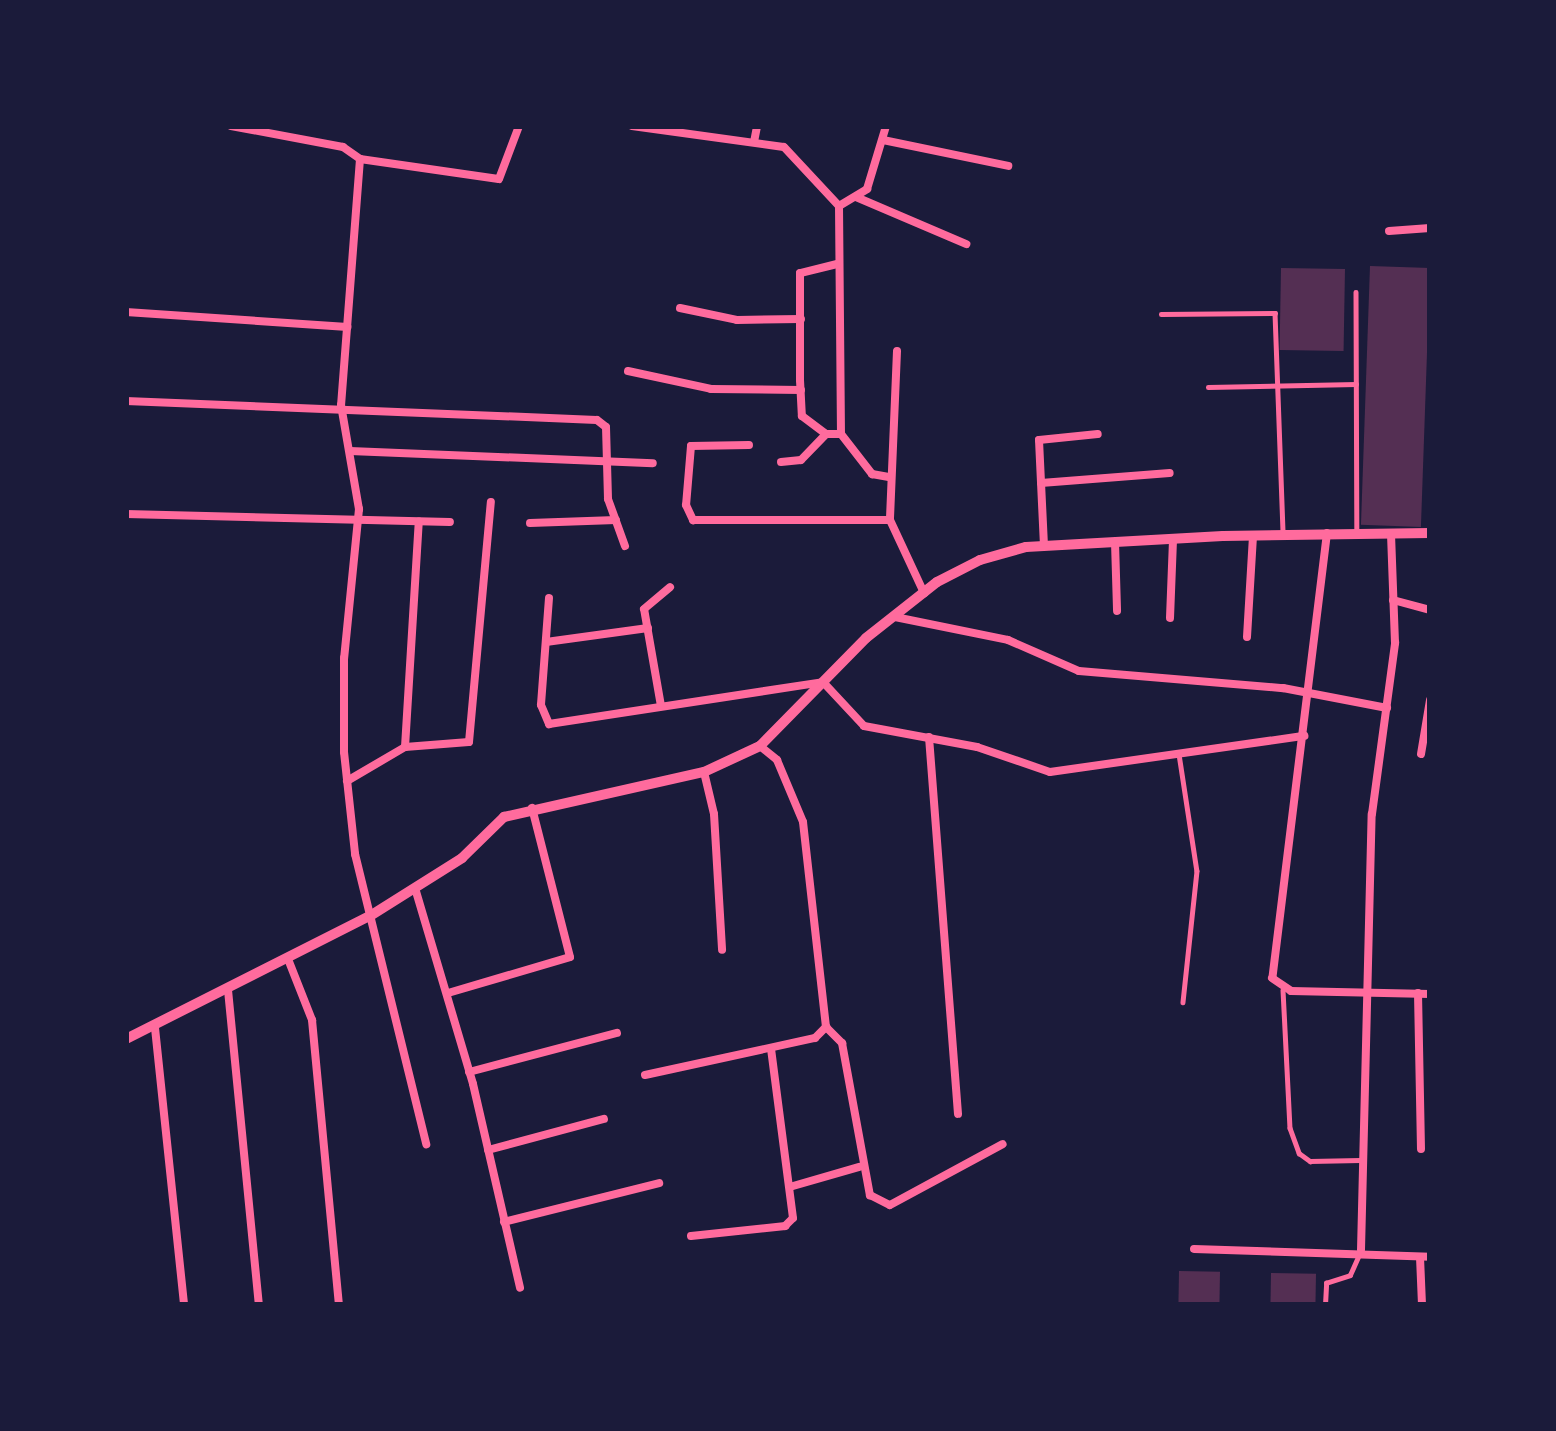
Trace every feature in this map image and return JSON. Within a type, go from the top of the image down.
[{"type":"street","points":[[231,126],[343,147],[360,159],[500,179],[519,126]]},
{"type":"street","points":[[632,126],[784,147],[839,206],[841,434],[872,474],[889,477],[897,477],[897,350]]},
{"type":"street","points":[[754,142],[757,126]]},
{"type":"street","points":[[839,206],[867,189],[886,126]]},
{"type":"street","points":[[883,140],[1008,166]]},
{"type":"street","points":[[360,159],[341,405],[358,518],[344,658],[347,781],[370,916],[426,1144]]},
{"type":"street","points":[[856,197],[966,244]]},
{"type":"street","points":[[1390,230],[1430,228]]},
{"type":"street","points":[[836,264],[802,268],[801,389],[802,416],[826,434],[841,434]]},
{"type":"street","points":[[680,308],[737,320],[801,319]]},
{"type":"street","points":[[126,312],[346,327]]},
{"type":"street","points":[[628,371],[711,389],[801,389]]},
{"type":"street","points":[[126,401],[261,412],[341,405],[596,420],[606,428],[616,520],[626,546]]},
{"type":"street","points":[[781,462],[801,460],[826,434]]},
{"type":"street","points":[[1044,546],[1039,440],[1098,434]]},
{"type":"street","points":[[749,446],[691,446],[686,506],[693,520],[890,520]]},
{"type":"street","points":[[350,451],[652,463]]},
{"type":"street","points":[[1041,483],[1170,473]]},
{"type":"street","points":[[889,477],[890,520],[924,592]]},
{"type":"street","points":[[347,781],[405,747],[469,742],[491,502]]},
{"type":"street","points":[[126,514],[450,522]]},
{"type":"street","points":[[530,523],[616,520]]},
{"type":"street","points":[[405,747],[419,521]]},
{"type":"street","points":[[1328,532],[1271,969],[1283,990],[1430,994]]},
{"type":"street","points":[[126,1039],[370,916],[462,858],[504,817],[532,807],[704,772],[760,746],[893,616],[980,560],[1044,546],[1328,532],[1430,533]]},
{"type":"street","points":[[1361,1250],[1372,814],[1387,708],[1391,533]]},
{"type":"street","points":[[1247,637],[1253,535]]},
{"type":"street","points":[[1170,618],[1173,539]]},
{"type":"street","points":[[1115,542],[1118,611]]},
{"type":"street","points":[[662,706],[647,601],[670,587]]},
{"type":"street","points":[[549,598],[541,705],[549,724],[824,682]]},
{"type":"street","points":[[1393,600],[1430,610]]},
{"type":"street","points":[[893,616],[1008,640],[1079,671],[1309,692],[1387,708]]},
{"type":"street","points":[[546,642],[648,628]]},
{"type":"street","points":[[824,682],[864,726],[929,737],[1050,772],[1304,736]]},
{"type":"street","points":[[1421,754],[1430,700]]},
{"type":"street","points":[[929,737],[958,1114]]},
{"type":"street","points":[[760,746],[776,760],[803,821],[826,1027],[842,1043],[859,1167],[870,1195],[886,1206],[1003,1144]]},
{"type":"street","points":[[704,772],[714,814],[722,950]]},
{"type":"street","points":[[448,993],[570,957],[532,807]]},
{"type":"street","points":[[415,888],[469,1072],[520,1288]]},
{"type":"street","points":[[288,959],[312,1020],[339,1305]]},
{"type":"street","points":[[228,990],[259,1305]]},
{"type":"street","points":[[1418,993],[1421,1149]]},
{"type":"street","points":[[645,1075],[814,1038],[826,1027]]},
{"type":"street","points":[[155,1028],[184,1305]]},
{"type":"street","points":[[469,1072],[617,1033]]},
{"type":"street","points":[[691,1236],[784,1226],[793,1218],[771,1048]]},
{"type":"street","points":[[488,1150],[604,1119]]},
{"type":"street","points":[[792,1190],[801,1180],[859,1167]]},
{"type":"street","points":[[504,1222],[659,1183]]},
{"type":"street","points":[[1194,1249],[1361,1250],[1425,1257],[1422,1305]]},
{"type":"lane","points":[[1356,292],[1357,532]]},
{"type":"lane","points":[[1161,314],[1275,313],[1283,534]]},
{"type":"lane","points":[[1208,387],[1356,384]]},
{"type":"lane","points":[[1179,754],[1197,871],[1184,1002]]},
{"type":"lane","points":[[1283,990],[1291,1128],[1299,1153],[1310,1160],[1365,1160]]},
{"type":"lane","points":[[1325,1305],[1326,1283],[1350,1275],[1361,1250]]},
{"type":"building","points":[[1370,266],[1430,268],[1421,527],[1361,525]]},
{"type":"building","points":[[1281,268],[1345,269],[1344,351],[1280,350]]},
{"type":"building","points":[[1179,1271],[1220,1272],[1219,1305],[1178,1305]]},
{"type":"building","points":[[1271,1273],[1316,1274],[1315,1305],[1270,1305]]}]
